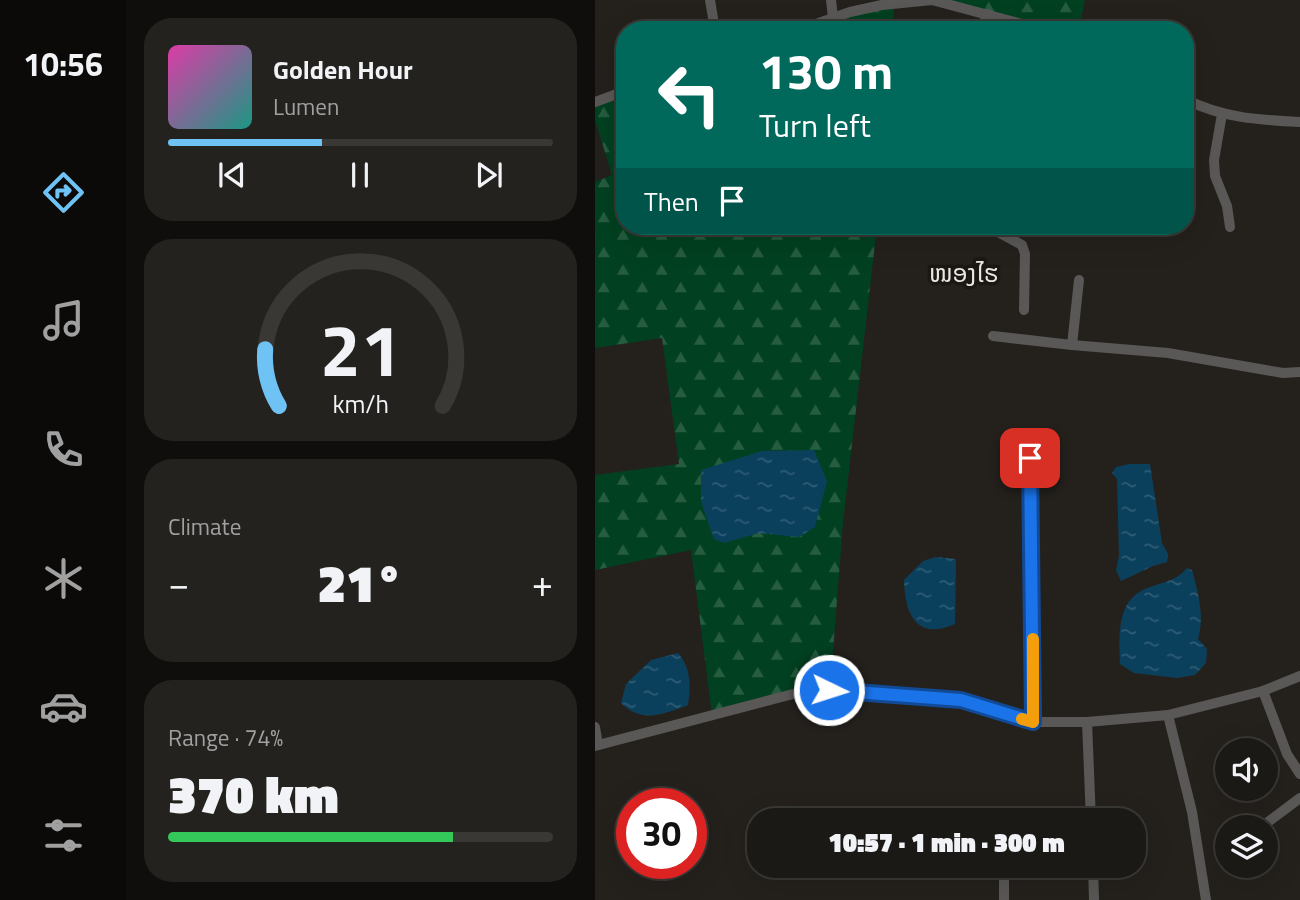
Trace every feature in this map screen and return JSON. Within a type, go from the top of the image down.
[{"type":"street","points":[[709,0],[713,21]]},
{"type":"street","points":[[831,0],[833,18]]},
{"type":"street","points":[[824,21],[882,5],[932,0],[1012,21]]},
{"type":"street","points":[[984,21],[988,14]]},
{"type":"street","points":[[595,102],[616,94]]},
{"type":"street","points":[[1194,103],[1222,114],[1247,119],[1300,121]]},
{"type":"street","points":[[1222,114],[1214,168],[1227,206],[1230,227]]},
{"type":"street","points":[[1003,235],[1022,246],[1025,254],[1024,310]]},
{"type":"street","points":[[1072,345],[1079,280]]},
{"type":"street","points":[[993,336],[1168,353],[1283,373],[1300,372]]},
{"type":"street","points":[[1030,458],[1033,722]]},
{"type":"street","points":[[595,727],[597,746],[812,689],[961,700],[1033,722],[1087,722],[1168,715],[1263,691],[1300,676]]},
{"type":"street","points":[[1263,691],[1287,754],[1300,774]]},
{"type":"street","points":[[1168,715],[1192,811],[1206,900]]},
{"type":"street","points":[[1087,722],[1090,808]]},
{"type":"street","points":[[1277,815],[1300,798]]},
{"type":"street","points":[[1004,878],[1004,900]]},
{"type":"street","points":[[1093,878],[1094,900]]},
{"type":"green space","points":[[882,0],[1085,0],[1081,21],[1004,21],[927,4],[894,5],[893,21],[825,21]]},
{"type":"green space","points":[[616,94],[616,235],[876,235],[843,523],[830,690],[712,715],[691,550],[595,570],[595,475],[679,464],[662,338],[595,348],[595,182],[612,175],[595,120],[595,102]]},
{"type":"water","points":[[814,450],[827,481],[815,527],[799,537],[759,533],[724,543],[714,539],[701,502],[701,470],[762,451]]},
{"type":"water","points":[[1150,464],[1162,543],[1168,554],[1167,562],[1121,581],[1116,570],[1119,556],[1117,479],[1112,473],[1116,467]]},
{"type":"water","points":[[936,557],[956,559],[955,624],[931,629],[922,627],[910,613],[904,580],[923,561]]},
{"type":"water","points":[[1187,568],[1192,570],[1198,596],[1201,622],[1198,639],[1207,649],[1206,663],[1195,675],[1177,678],[1134,673],[1120,664],[1120,628],[1126,607],[1141,591],[1171,580]]},
{"type":"water","points":[[678,653],[689,677],[688,705],[662,714],[645,715],[621,703],[626,684],[651,660]]},
{"type":"slow traffic","points":[[1022,719],[1033,722],[1033,639]]},
{"type":"district","name":"ໜອງໄຮ","points":[[964,273]]},
{"type":"route","points":[[829,690],[961,700],[1033,722],[1030,458]]}]
